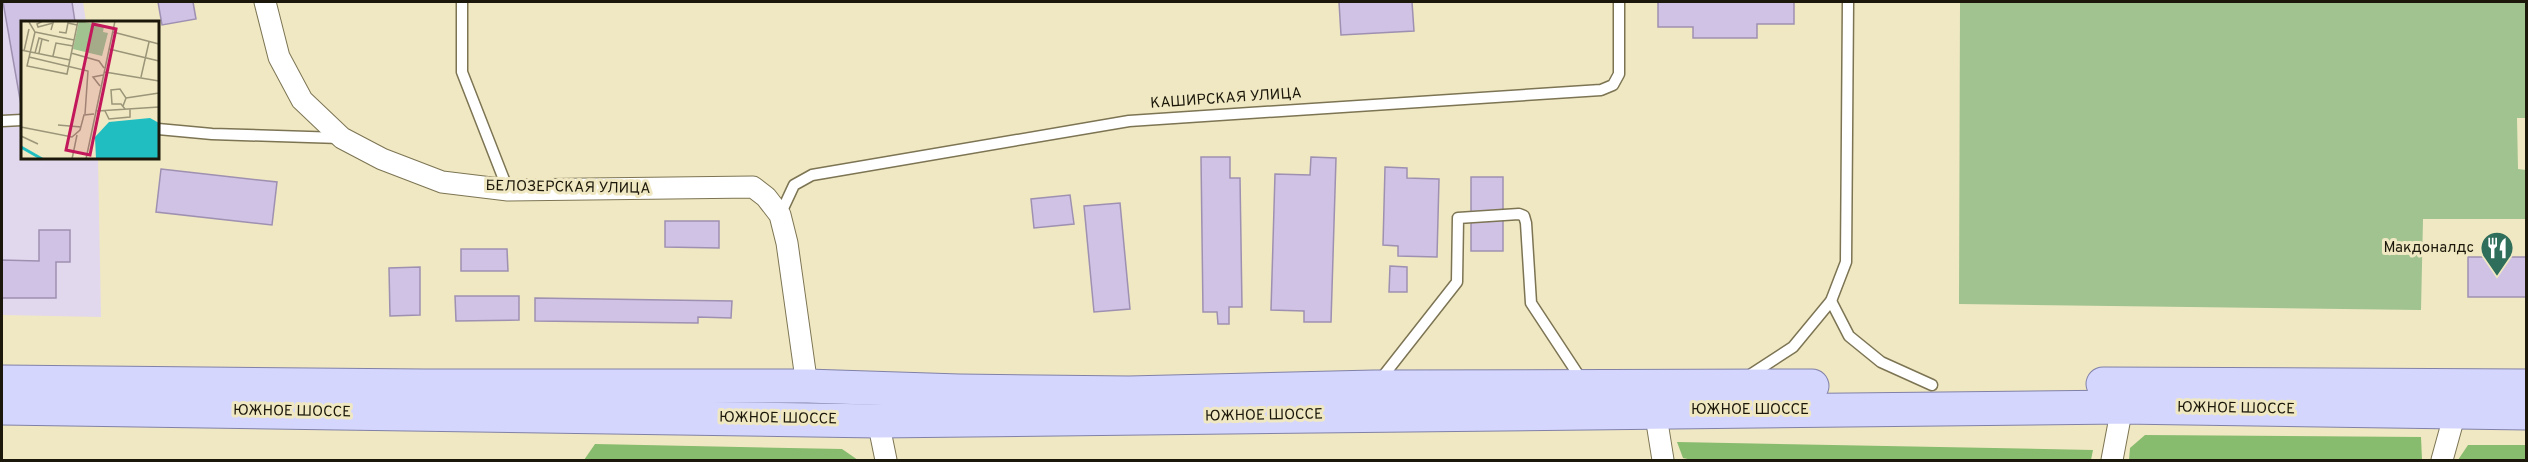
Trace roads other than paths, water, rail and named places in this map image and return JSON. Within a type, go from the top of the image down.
[{"type":"main road","name":"ЮЖНОЕ ШОССЕ","points":[[2,382],[353,386],[807,386],[1129,393],[1374,387],[2526,386]]},
{"type":"main road","name":"ЮЖНОЕ ШОССЕ","points":[[2,408],[878,421],[1655,410],[2122,407],[2526,413]]},
{"type":"street","name":"БЕЛОЗЕРСКАЯ УЛИЦА","points":[[265,2],[279,57],[302,100],[342,138],[382,159],[442,182],[508,190],[753,187],[766,197],[780,215],[787,243],[807,386]]},
{"type":"street","points":[[2112,460],[2122,407]]},
{"type":"street","points":[[1655,410],[1663,460]]},
{"type":"street","points":[[2442,460],[2455,413]]},
{"type":"street","points":[[878,421],[886,460]]},
{"type":"lane","points":[[462,2],[462,72],[508,190]]},
{"type":"lane","name":"КАШИРСКАЯ УЛИЦА","points":[[780,215],[794,185],[812,175],[1129,121],[1601,90],[1613,85],[1619,74],[1619,2]]},
{"type":"lane","points":[[1732,387],[1793,347],[1831,301],[1846,262],[1848,2]]},
{"type":"lane","points":[[2,121],[21,120]]},
{"type":"lane","points":[[159,129],[213,134],[342,138]]},
{"type":"lane","points":[[1374,387],[1457,282],[1458,218],[1519,214],[1524,216],[1526,223],[1531,303],[1586,387]]},
{"type":"lane","points":[[1831,301],[1849,336],[1881,362],[1932,385]]},
{"type":"place","name":"Макдоналдс","points":[[2497,277]]}]
